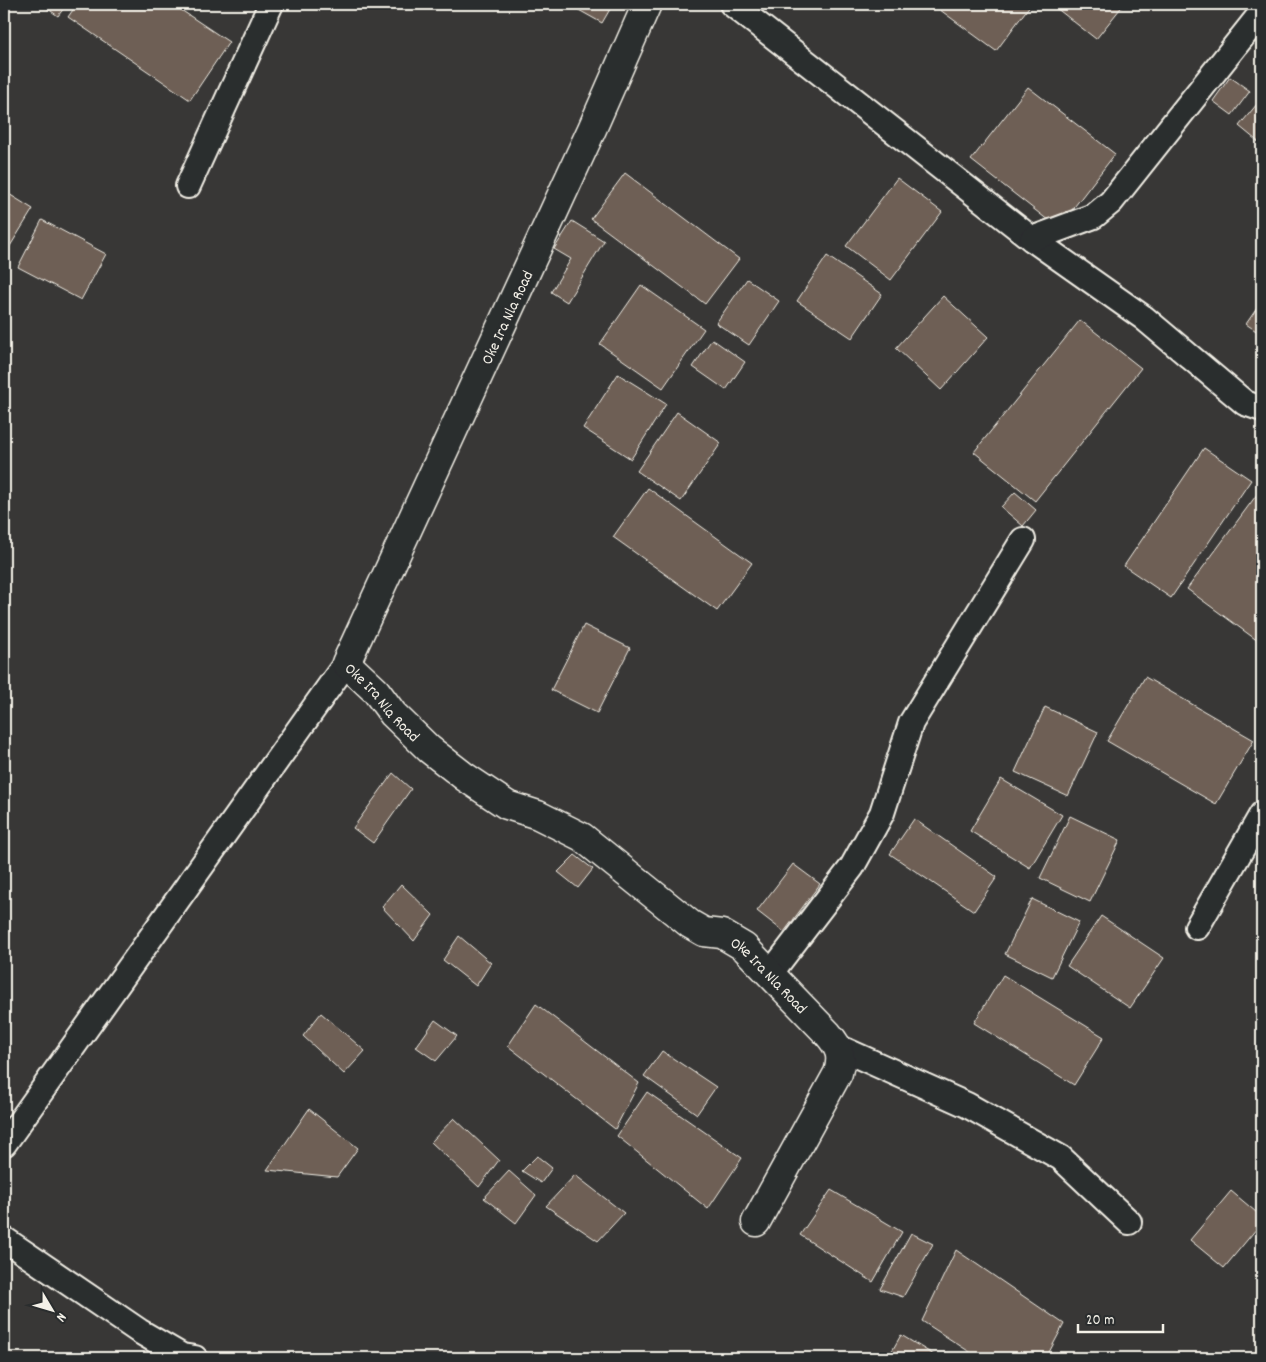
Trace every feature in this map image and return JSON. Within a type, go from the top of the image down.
[{"type":"street","points":[[188,186],[271,4]]},
{"type":"street","name":"Oke Ira Nla Road","points":[[647,4],[592,129],[346,663],[376,691],[393,714],[423,743],[465,777],[507,805],[538,815],[582,837],[690,924],[704,932],[722,934],[744,947],[828,1034],[838,1047]]},
{"type":"street","points":[[732,4],[1032,239],[1144,318],[1245,403],[1262,409]]},
{"type":"street","points":[[1032,239],[1094,216],[1111,202],[1262,12]]},
{"type":"street","points":[[770,974],[852,868],[882,813],[911,723],[1023,540]]},
{"type":"street","points":[[4,1144],[346,663]]},
{"type":"street","points":[[1197,926],[1262,814]]},
{"type":"street","points":[[838,1047],[967,1105],[1061,1158],[1129,1222]]},
{"type":"street","points":[[756,1222],[838,1074],[842,1058],[838,1047]]},
{"type":"street","points":[[4,1239],[139,1330],[182,1356],[195,1358]]},
{"type":"building","points":[[41,4],[67,4],[58,16]]},
{"type":"building","points":[[77,4],[172,4],[229,42],[190,100],[68,17]]},
{"type":"building","points":[[568,4],[613,4],[602,23]]},
{"type":"building","points":[[932,4],[1031,4],[996,51]]},
{"type":"building","points":[[1051,4],[1124,4],[1096,39]]},
{"type":"building","points":[[1230,77],[1250,91],[1232,115],[1213,101]]},
{"type":"building","points":[[1028,87],[1115,154],[1058,228],[971,160]]},
{"type":"building","points":[[1262,98],[1262,145],[1239,126]]},
{"type":"building","points":[[625,173],[739,259],[705,304],[591,219]]},
{"type":"building","points":[[897,178],[942,212],[891,280],[846,246]]},
{"type":"building","points":[[4,191],[33,209],[7,251],[4,249]]},
{"type":"building","points":[[42,220],[106,254],[81,300],[18,267]]},
{"type":"building","points":[[572,221],[604,241],[567,302],[551,292],[571,259],[554,249]]},
{"type":"building","points":[[827,256],[882,294],[852,338],[797,301]]},
{"type":"building","points":[[747,279],[779,301],[749,345],[716,323]]},
{"type":"building","points":[[641,285],[704,329],[663,388],[600,344]]},
{"type":"building","points":[[943,296],[988,337],[941,390],[896,348]]},
{"type":"building","points":[[1262,301],[1262,335],[1246,324]]},
{"type":"building","points":[[1080,320],[1141,368],[1035,501],[974,452]]},
{"type":"building","points":[[712,339],[745,362],[726,390],[693,367]]},
{"type":"building","points":[[618,374],[666,404],[631,459],[583,428]]},
{"type":"building","points":[[677,412],[721,443],[681,501],[637,471]]},
{"type":"building","points":[[1204,448],[1251,480],[1171,598],[1124,566]]},
{"type":"building","points":[[648,488],[752,563],[717,611],[613,537]]},
{"type":"building","points":[[1261,489],[1262,564],[1259,568],[1262,571],[1262,644],[1187,589]]},
{"type":"building","points":[[1015,492],[1036,510],[1023,526],[1001,507]]},
{"type":"building","points":[[584,625],[630,648],[597,713],[551,690]]},
{"type":"building","points":[[1145,677],[1254,740],[1216,804],[1107,741]]},
{"type":"building","points":[[1045,707],[1098,732],[1068,796],[1015,772]]},
{"type":"building","points":[[393,773],[411,789],[373,843],[353,828]]},
{"type":"building","points":[[1001,779],[1062,815],[1030,868],[970,831]]},
{"type":"building","points":[[1070,816],[1120,840],[1090,902],[1040,878]]},
{"type":"building","points":[[914,819],[997,877],[974,911],[890,854]]},
{"type":"building","points":[[575,855],[593,869],[578,888],[558,872]]},
{"type":"building","points":[[793,864],[820,884],[784,932],[757,911]]},
{"type":"building","points":[[401,884],[433,915],[414,941],[382,907]]},
{"type":"building","points":[[1032,899],[1079,922],[1052,977],[1005,954]]},
{"type":"building","points":[[1101,916],[1164,958],[1130,1008],[1067,966]]},
{"type":"building","points":[[459,936],[491,963],[476,986],[443,960]]},
{"type":"building","points":[[1003,975],[1104,1037],[1074,1085],[974,1023]]},
{"type":"building","points":[[536,1004],[639,1083],[615,1129],[508,1046]]},
{"type":"building","points":[[321,1013],[365,1051],[344,1074],[303,1036]]},
{"type":"building","points":[[435,1020],[457,1036],[436,1061],[416,1047]]},
{"type":"building","points":[[662,1051],[716,1087],[697,1114],[644,1076]]},
{"type":"building","points":[[647,1092],[742,1158],[708,1209],[617,1136]]},
{"type":"building","points":[[309,1109],[358,1148],[337,1177],[267,1170]]},
{"type":"building","points":[[454,1118],[499,1160],[479,1187],[431,1142]]},
{"type":"building","points":[[537,1156],[552,1168],[541,1183],[522,1171]]},
{"type":"building","points":[[509,1171],[536,1195],[516,1223],[484,1198]]},
{"type":"building","points":[[575,1175],[624,1213],[598,1241],[546,1206]]},
{"type":"building","points":[[831,1190],[902,1232],[873,1282],[800,1235]]},
{"type":"building","points":[[1231,1191],[1262,1217],[1262,1222],[1224,1268],[1190,1240]]},
{"type":"building","points":[[911,1233],[933,1244],[903,1297],[880,1289]]},
{"type":"building","points":[[956,1250],[1064,1324],[1046,1358],[979,1358],[922,1321]]},
{"type":"building","points":[[901,1335],[939,1358],[888,1358]]}]
